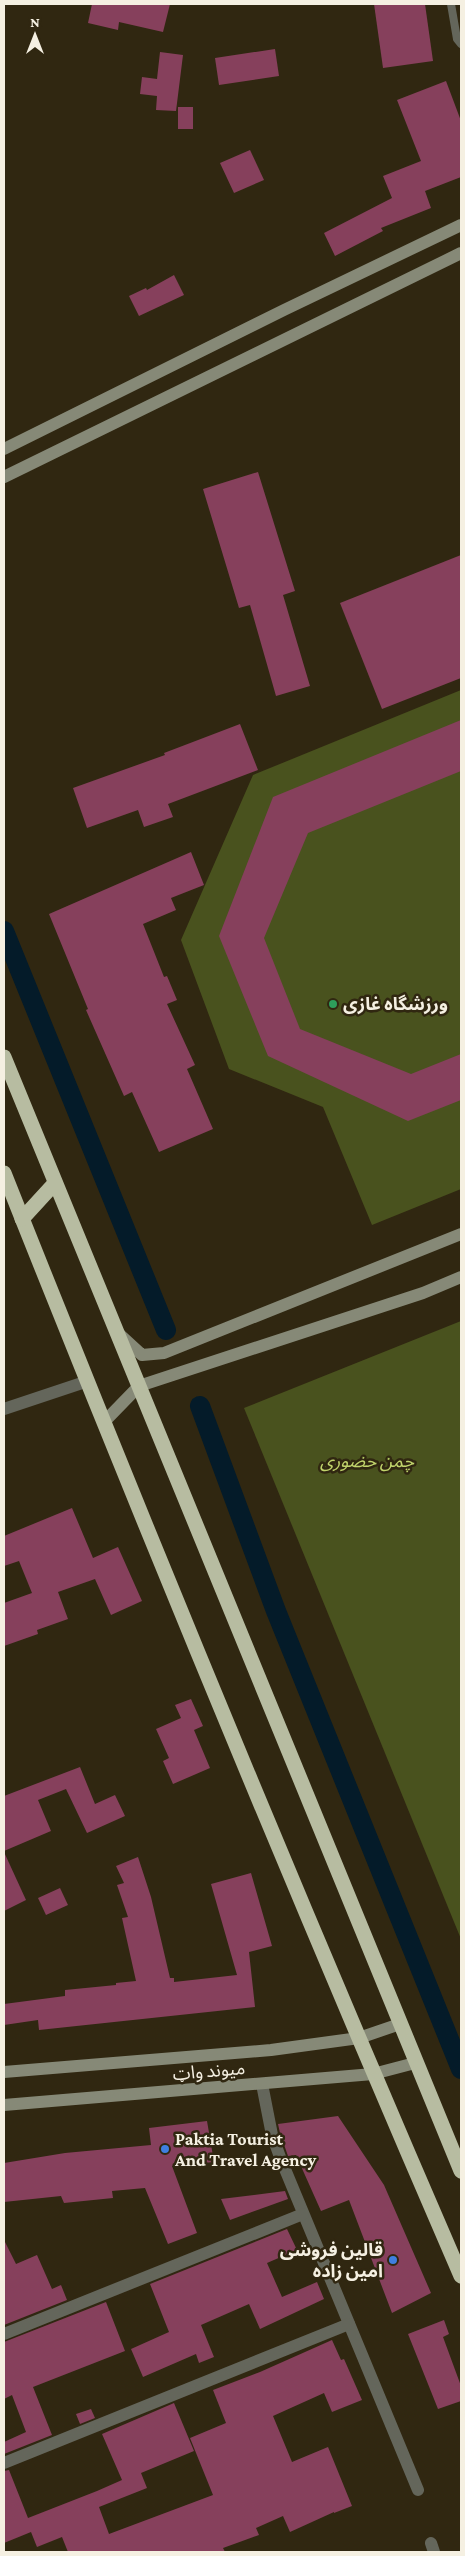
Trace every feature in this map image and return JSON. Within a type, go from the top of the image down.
[{"type":"highway","points":[[4,1057],[114,1330],[139,1386],[415,2063],[461,2171]]},
{"type":"highway","points":[[4,1173],[104,1422],[373,2074],[461,2276]]},
{"type":"highway","points":[[22,1219],[55,1183]]},
{"type":"main road","points":[[4,449],[284,310],[461,225]]},
{"type":"main road","points":[[4,477],[461,253]]},
{"type":"main road","points":[[114,1330],[142,1355],[164,1353],[461,1234]]},
{"type":"main road","points":[[104,1422],[139,1386],[423,1293],[461,1277]]},
{"type":"main road","name":"میوند واټ","points":[[4,2072],[271,2050],[359,2038],[400,2024]]},
{"type":"main road","name":"میوند واټ","points":[[4,2105],[373,2074],[415,2063]]},
{"type":"street","points":[[4,1409],[88,1381]]},
{"type":"street","points":[[262,2084],[272,2135],[348,2324],[418,2490]]},
{"type":"street","points":[[4,2334],[303,2214]]},
{"type":"street","points":[[4,2463],[348,2324]]},
{"type":"lane","points":[[451,4],[457,39],[461,44]]},
{"type":"green space","name":"ورزشگاه غازی","points":[[461,690],[461,1189],[372,1225],[323,1107],[229,1069],[181,940],[253,775]]},
{"type":"green space","name":"چمن حضوری","points":[[461,1321],[461,1939],[244,1408]]},
{"type":"building","points":[[92,4],[170,4],[163,32],[119,22],[118,30],[88,23]]},
{"type":"building","points":[[374,4],[425,4],[433,61],[383,68]]},
{"type":"building","points":[[275,49],[279,76],[219,85],[215,58]]},
{"type":"building","points":[[160,52],[183,55],[176,111],[156,110],[157,96],[140,94],[142,77],[157,79]]},
{"type":"building","points":[[446,81],[461,121],[461,177],[425,191],[431,208],[381,228],[383,231],[335,256],[324,233],[392,198],[383,176],[421,161],[397,100]]},
{"type":"building","points":[[178,107],[193,107],[193,129],[178,129]]},
{"type":"building","points":[[250,150],[264,180],[234,193],[220,163]]},
{"type":"building","points":[[174,275],[184,295],[139,316],[129,296],[146,288],[147,290]]},
{"type":"building","points":[[258,472],[295,591],[283,595],[310,686],[276,696],[250,605],[239,608],[203,489]]},
{"type":"building","points":[[461,555],[461,678],[382,709],[340,603]]},
{"type":"building","points":[[461,720],[461,771],[308,833],[264,938],[300,1029],[411,1074],[461,1054],[461,1100],[408,1121],[268,1056],[219,936],[273,797]]},
{"type":"building","points":[[240,724],[258,770],[168,804],[173,817],[144,827],[138,810],[87,828],[73,788],[165,755],[164,753]]},
{"type":"building","points":[[191,852],[204,885],[171,898],[176,910],[143,924],[164,977],[167,976],[177,1000],[167,1004],[195,1065],[187,1069],[213,1129],[159,1152],[132,1092],[124,1096],[86,1010],[88,1009],[49,914]]},
{"type":"building","points":[[72,1508],[93,1558],[118,1547],[142,1601],[111,1615],[95,1579],[58,1592],[68,1619],[37,1630],[38,1634],[4,1646],[4,1603],[32,1593],[19,1561],[4,1566],[4,1536]]},
{"type":"building","points":[[191,1699],[203,1726],[194,1730],[210,1768],[173,1784],[163,1761],[169,1758],[156,1729],[181,1718],[175,1705]]},
{"type":"building","points":[[80,1767],[95,1804],[115,1795],[125,1816],[87,1833],[66,1789],[38,1800],[51,1831],[4,1851],[4,1796]]},
{"type":"building","points":[[4,1852],[26,1900],[4,1911]]},
{"type":"building","points":[[138,1857],[151,1897],[170,1978],[174,1978],[174,1982],[237,1975],[211,1884],[251,1873],[272,1946],[249,1952],[255,2007],[39,2030],[38,2020],[4,2025],[4,2004],[65,1996],[65,1990],[136,1981],[122,1918],[128,1917],[117,1885],[124,1883],[116,1866]]},
{"type":"building","points":[[60,1888],[68,1905],[46,1915],[38,1898]]},
{"type":"building","points":[[338,2116],[384,2185],[431,2293],[392,2313],[349,2200],[321,2211],[296,2155],[288,2156],[278,2124]]},
{"type":"building","points":[[207,2121],[214,2162],[172,2166],[197,2233],[168,2244],[145,2188],[112,2191],[113,2198],[64,2203],[61,2196],[4,2202],[4,2163],[65,2153],[151,2145],[149,2128]]},
{"type":"building","points":[[285,2191],[288,2199],[230,2220],[221,2199]]},
{"type":"building","points":[[287,2229],[297,2250],[267,2263],[282,2297],[317,2282],[324,2299],[260,2329],[249,2304],[201,2325],[214,2357],[199,2363],[196,2354],[143,2377],[131,2349],[169,2332],[150,2284]]},
{"type":"building","points":[[4,2240],[16,2264],[37,2255],[52,2289],[61,2285],[67,2300],[4,2325]]},
{"type":"building","points":[[106,2302],[125,2351],[33,2387],[52,2435],[4,2454],[4,2442],[26,2432],[12,2395],[4,2399],[4,2342]]},
{"type":"building","points":[[444,2320],[449,2334],[443,2337],[461,2386],[461,2401],[438,2409],[408,2334]]},
{"type":"building","points":[[332,2340],[341,2360],[344,2359],[362,2400],[332,2412],[324,2393],[273,2416],[292,2462],[328,2447],[352,2506],[290,2532],[283,2516],[256,2528],[259,2535],[223,2548],[225,2552],[68,2552],[62,2537],[37,2547],[31,2532],[4,2543],[4,2471],[9,2470],[28,2518],[97,2491],[122,2480],[102,2434],[174,2403],[194,2451],[141,2473],[147,2488],[99,2507],[109,2534],[213,2495],[190,2438],[226,2423],[213,2390],[260,2372]]},
{"type":"building","points":[[91,2409],[95,2418],[80,2424],[76,2414]]},
{"type":"waterway","points":[[4,931],[166,1330]]},
{"type":"waterway","points":[[200,1406],[276,1611],[461,2069]]},
{"type":"place","name":"ورزشگاه غازی","points":[[333,1004]]},
{"type":"place","name":"Paktia Tourist And Travel Agency","points":[[165,2149]]},
{"type":"place","name":"قالین فروشی امین زاده","points":[[393,2260]]}]
